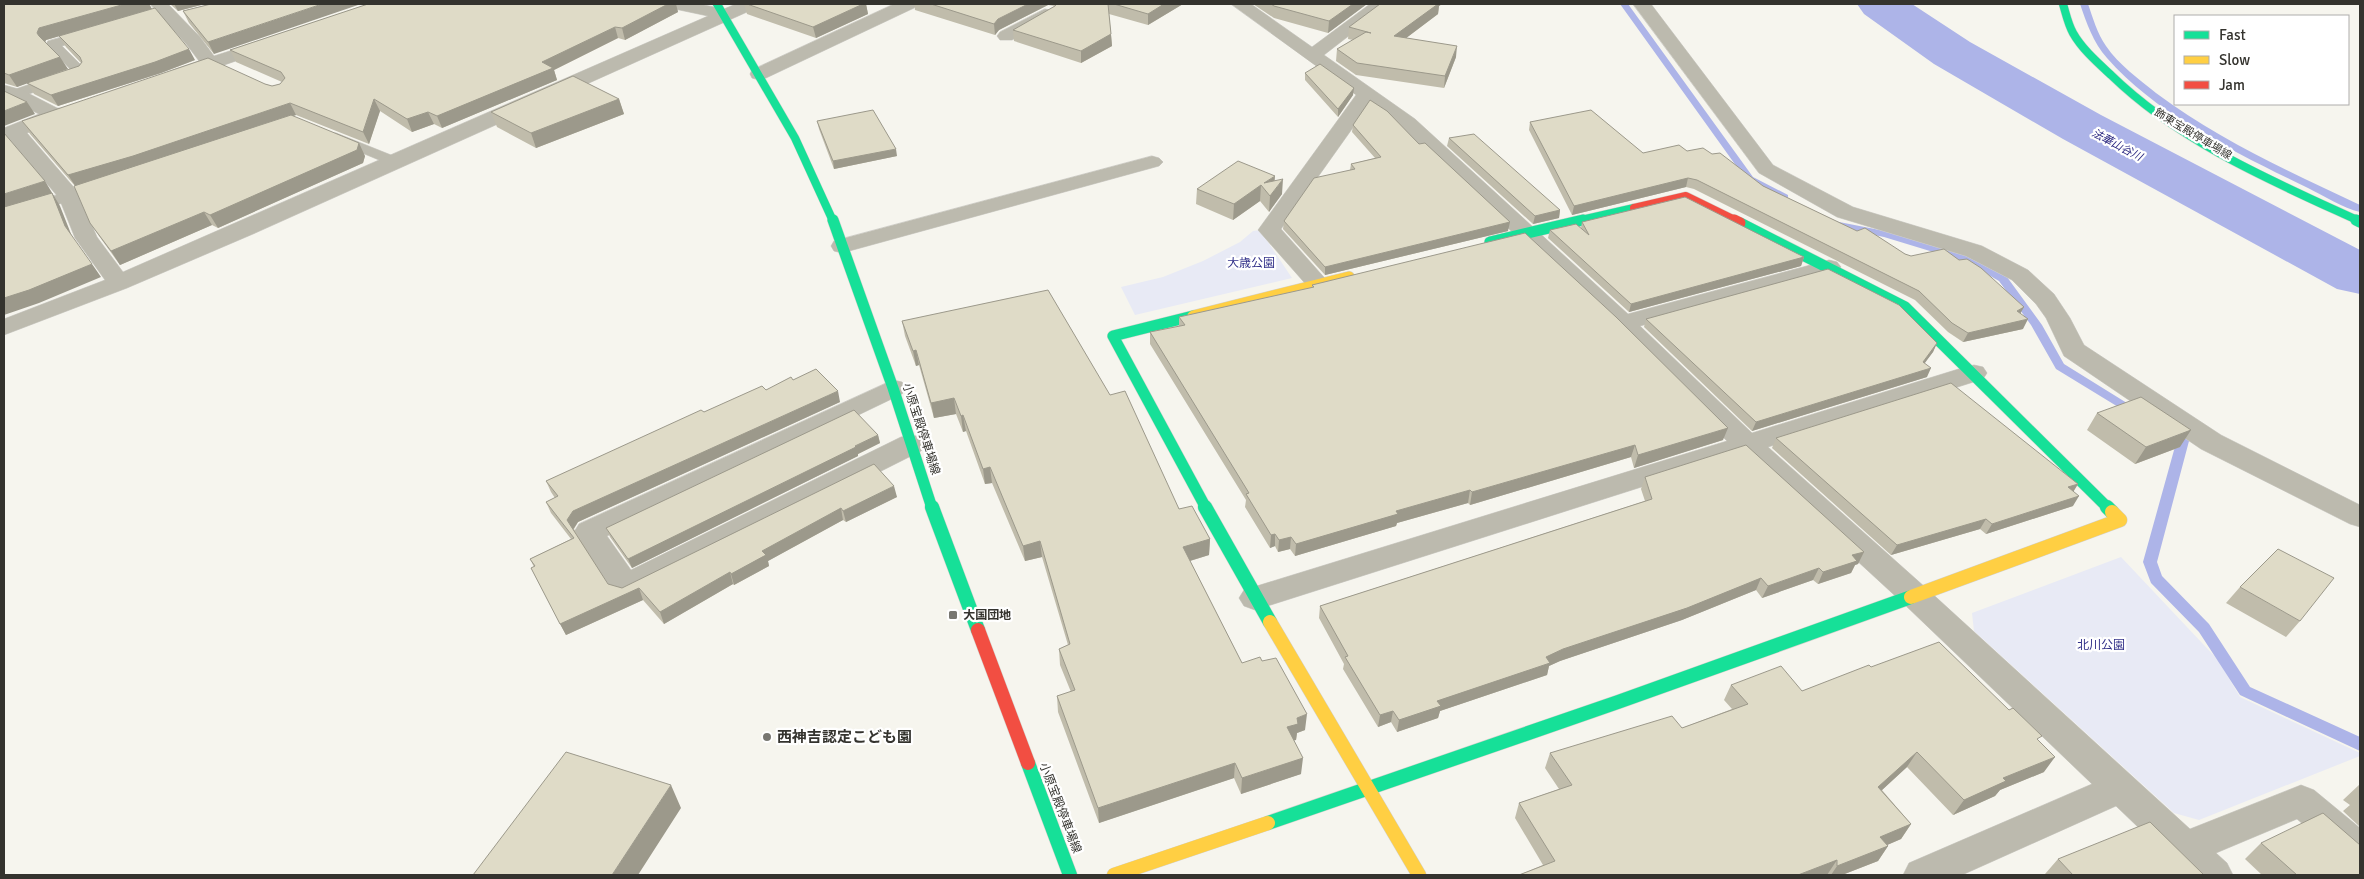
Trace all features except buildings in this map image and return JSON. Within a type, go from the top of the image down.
[{"type":"street","points":[[676,4],[720,9]]},
{"type":"street","points":[[4,328],[119,283],[396,162],[720,9],[750,4]]},
{"type":"street","points":[[759,74],[908,4]]},
{"type":"street","points":[[1006,36],[1052,10],[1024,4]]},
{"type":"street","points":[[1240,4],[1408,122],[1624,323],[1748,445],[2122,787],[2214,875]]},
{"type":"street","points":[[1313,55],[1381,4]]},
{"type":"street","points":[[1642,4],[1766,169],[1845,212],[1974,251],[2020,275],[2045,299],[2058,318],[2073,350],[2211,442],[2360,517]]},
{"type":"street","name":"飾東宝殿停車場線","points":[[2063,4],[2073,34],[2103,71],[2159,115],[2240,162],[2360,222]]},
{"type":"street","name":"小原宝殿停車場線","points":[[720,9],[795,138],[831,215],[893,388],[933,510],[1070,875]]},
{"type":"street","points":[[161,13],[192,14]]},
{"type":"street","points":[[161,13],[194,41],[212,62],[238,72]]},
{"type":"street","points":[[159,82],[212,62],[286,38]]},
{"type":"street","points":[[10,92],[66,112],[9,133],[69,196],[86,238],[119,283]]},
{"type":"street","points":[[1318,284],[1269,230],[1368,93]]},
{"type":"street","points":[[842,246],[1152,162]]},
{"type":"street","points":[[1114,875],[1369,790],[1915,596],[2120,520],[1905,307],[1686,196],[1480,245]]},
{"type":"street","points":[[1624,323],[1828,267]]},
{"type":"street","points":[[1356,275],[1113,336],[1173,452],[1255,598],[1419,875]]},
{"type":"street","points":[[1255,598],[1974,374]]},
{"type":"street","points":[[893,388],[588,532],[626,586],[911,444]]},
{"type":"street","points":[[1922,875],[1967,867],[2122,787]]},
{"type":"street","points":[[2186,848],[2301,801],[2360,850]]},
{"type":"lane","points":[[10,92],[80,72],[53,44],[100,30]]},
{"type":"lane","points":[[324,132],[396,162]]},
{"type":"lane","points":[[4,216],[98,188]]},
{"type":"green space","name":"大歳公園","points":[[1260,230],[1292,278],[1135,315],[1121,287],[1163,277],[1203,261],[1240,242],[1253,231]]},
{"type":"green space","name":"北川公園","points":[[2121,557],[2219,661],[2240,697],[2360,753],[2360,756],[2199,820],[2174,813],[1974,631],[1972,613]]},
{"type":"waterway","points":[[1624,4],[1750,179],[1784,197]]},
{"type":"waterway","name":"法華山谷川","points":[[1881,4],[1952,53],[2082,127],[2360,275]]},
{"type":"waterway","points":[[2084,4],[2094,31],[2106,52],[2131,77],[2167,105],[2193,123],[2247,154],[2360,209]]},
{"type":"waterway","points":[[1834,224],[1886,234],[1970,260],[2003,279],[2036,325],[2060,366],[2137,413]]},
{"type":"waterway","points":[[2171,434],[2183,441],[2150,562],[2156,579],[2204,628],[2245,691],[2360,744]]},
{"type":"traffic: fast","points":[[717,4],[795,138],[831,215],[893,388],[933,510],[978,630]]},
{"type":"traffic: fast","points":[[2063,4],[2071,29],[2083,48],[2127,91],[2157,115],[2189,136],[2256,173],[2360,222]]},
{"type":"traffic: fast","points":[[1490,242],[1634,208]]},
{"type":"traffic: fast","points":[[1740,223],[1905,307],[2112,512]]},
{"type":"traffic: fast","points":[[1193,316],[1113,336],[1186,473],[1270,622]]},
{"type":"traffic: fast","points":[[1268,823],[1618,702],[1911,597]]},
{"type":"traffic: fast","points":[[1028,763],[1070,875]]},
{"type":"traffic: slow","points":[[1193,316],[1349,277]]},
{"type":"traffic: slow","points":[[1911,597],[2120,520],[2112,512]]},
{"type":"traffic: slow","points":[[1270,622],[1419,875]]},
{"type":"traffic: slow","points":[[1114,875],[1268,823]]},
{"type":"traffic: jam","points":[[1634,208],[1686,196],[1740,223]]},
{"type":"traffic: jam","points":[[978,630],[1028,763]]},
{"type":"place","name":"大国団地","points":[[953,615]]},
{"type":"place","name":"西神吉認定こども園","points":[[767,737]]}]
